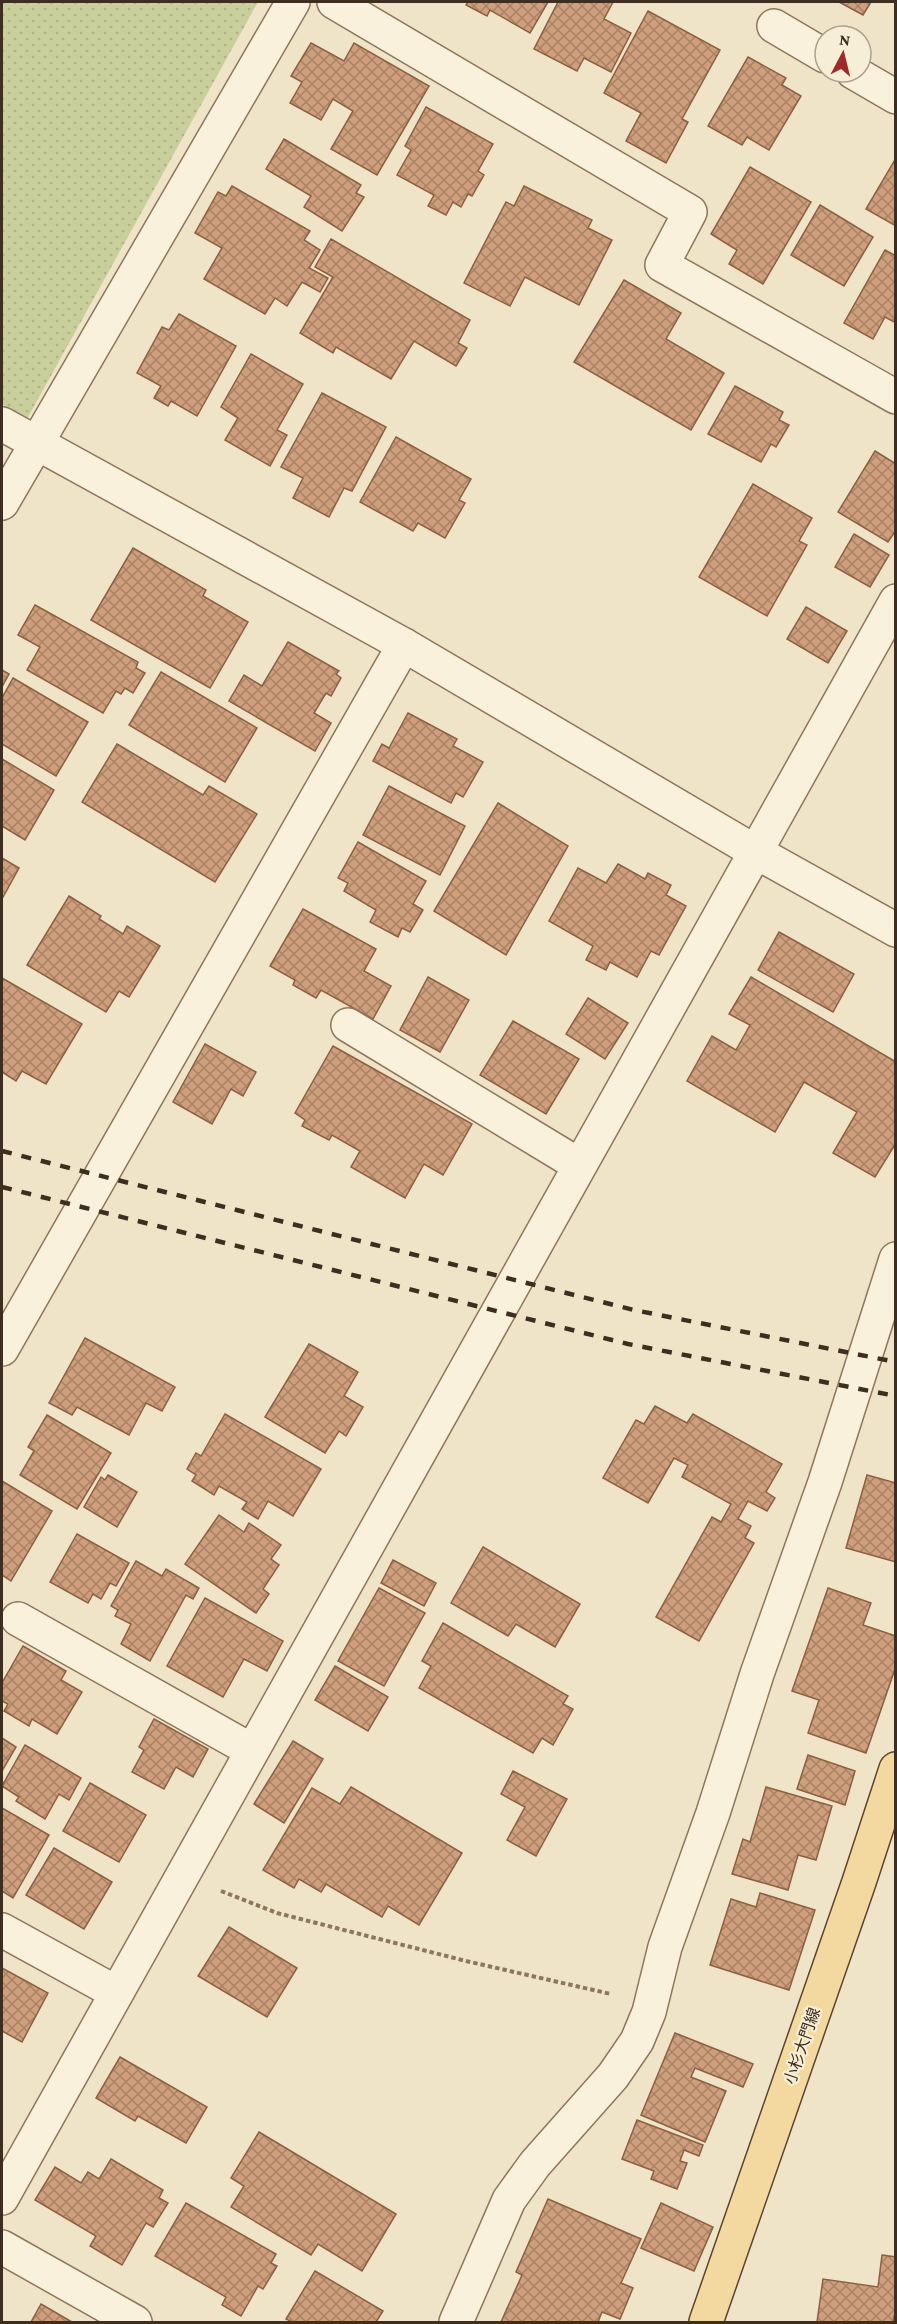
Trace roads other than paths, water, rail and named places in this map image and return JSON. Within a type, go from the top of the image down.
[{"type":"main road","name":"小杉大門線","points":[[706,2322],[896,1769]]},
{"type":"street","points":[[2,503],[293,2]]},
{"type":"street","points":[[334,2],[690,212],[662,265],[896,397]]},
{"type":"street","points":[[774,26],[813,49]]},
{"type":"street","points":[[873,84],[896,97]]},
{"type":"street","points":[[2,424],[404,645],[754,851],[896,930]]},
{"type":"street","points":[[2,2198],[115,1992],[896,601]]},
{"type":"street","points":[[2,1349],[404,645]]},
{"type":"street","points":[[348,1025],[579,1165]]},
{"type":"street","points":[[456,2322],[508,2200],[535,2164],[614,2076],[637,2041],[651,2003],[665,1947],[713,1813],[757,1674],[825,1482],[896,1259]]},
{"type":"street","points":[[18,1619],[251,1750]]},
{"type":"street","points":[[2,1930],[115,1992]]},
{"type":"street","points":[[2,2247],[135,2322]]},
{"type":"railway","points":[[2,1151],[634,1310],[896,1362]]},
{"type":"railway","points":[[2,1187],[628,1344],[896,1396]]}]
